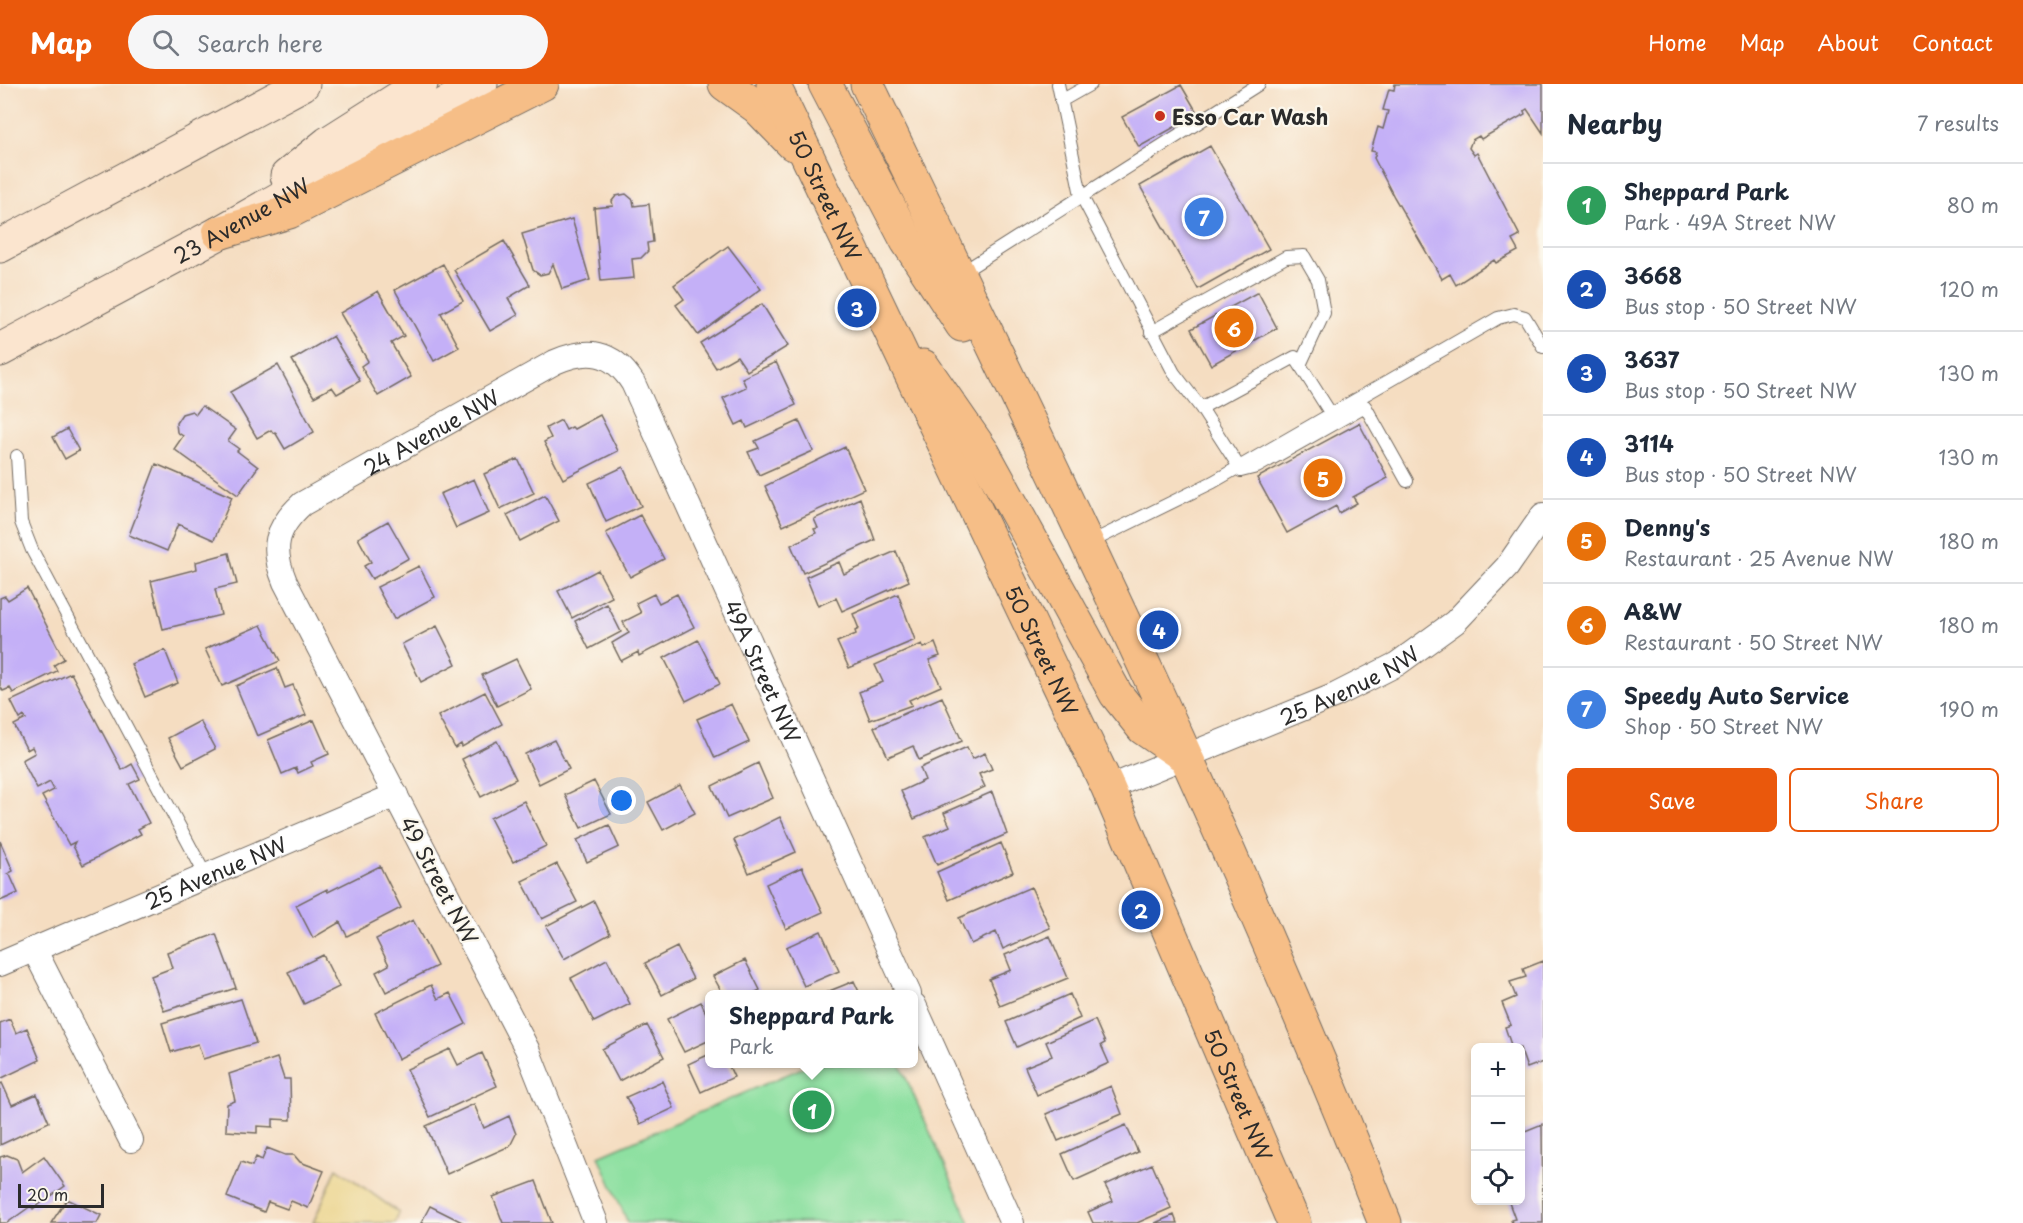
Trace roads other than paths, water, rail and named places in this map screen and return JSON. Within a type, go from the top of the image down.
[{"type":"main road","points":[[0,246],[303,84]]},
{"type":"main road","points":[[215,235],[328,143],[421,84]]},
{"type":"main road","name":"23 Avenue NW","points":[[0,350],[215,235],[481,84]]},
{"type":"main road","points":[[215,235],[289,212],[542,84]]},
{"type":"main road","points":[[725,84],[757,107],[811,163]]},
{"type":"main road","name":"50 Street NW","points":[[773,84],[1108,788],[1294,1223]]},
{"type":"main road","points":[[825,84],[907,241],[1031,426]]},
{"type":"main road","points":[[867,84],[1031,426],[1184,756],[1343,1117],[1384,1223]]},
{"type":"main road","points":[[889,84],[891,134]]},
{"type":"main road","points":[[879,307],[960,416],[984,454],[1116,694],[1143,728],[1184,756]]},
{"type":"street","name":"24 Avenue NW","points":[[278,543],[284,523],[302,504],[555,362],[584,353],[606,357]]},
{"type":"street","name":"49A Street NW","points":[[606,357],[626,371],[633,383],[907,990]]},
{"type":"street","name":"25 Avenue NW","points":[[1108,788],[1336,695],[1397,664],[1455,622],[1507,567],[1543,515]]},
{"type":"street","name":"49 Street NW","points":[[278,543],[279,568],[285,582],[527,1049],[596,1223]]},
{"type":"street","name":"25 Avenue NW","points":[[0,964],[396,795]]},
{"type":"street","points":[[34,949],[131,1140]]},
{"type":"street","points":[[918,1014],[1012,1223]]},
{"type":"lane","points":[[1058,84],[1081,195],[1174,373],[1201,408],[1239,467]]},
{"type":"lane","points":[[1061,101],[1091,84]]},
{"type":"lane","points":[[957,275],[1258,84]]},
{"type":"lane","points":[[1151,332],[1286,257],[1304,256],[1318,280],[1324,313],[1300,364]]},
{"type":"lane","points":[[1086,544],[1224,476],[1498,318],[1514,314],[1525,317],[1543,347]]},
{"type":"lane","points":[[1201,408],[1295,357],[1331,414]]},
{"type":"lane","points":[[1224,476],[1257,467],[1365,406],[1407,481]]},
{"type":"lane","points":[[17,456],[21,522],[32,550],[206,876]]},
{"type":"place","name":"Esso Car Wash","points":[[1160,116]]},
{"type":"place","name":"Speedy Auto Service","points":[[1204,217]]},
{"type":"place","name":"3637","points":[[857,308]]},
{"type":"place","name":"A&W","points":[[1234,328]]},
{"type":"place","name":"Denny's","points":[[1323,478]]},
{"type":"place","name":"3114","points":[[1159,630]]},
{"type":"place","name":"3668","points":[[1141,910]]},
{"type":"place","name":"Sheppard Park","points":[[812,1110]]}]
